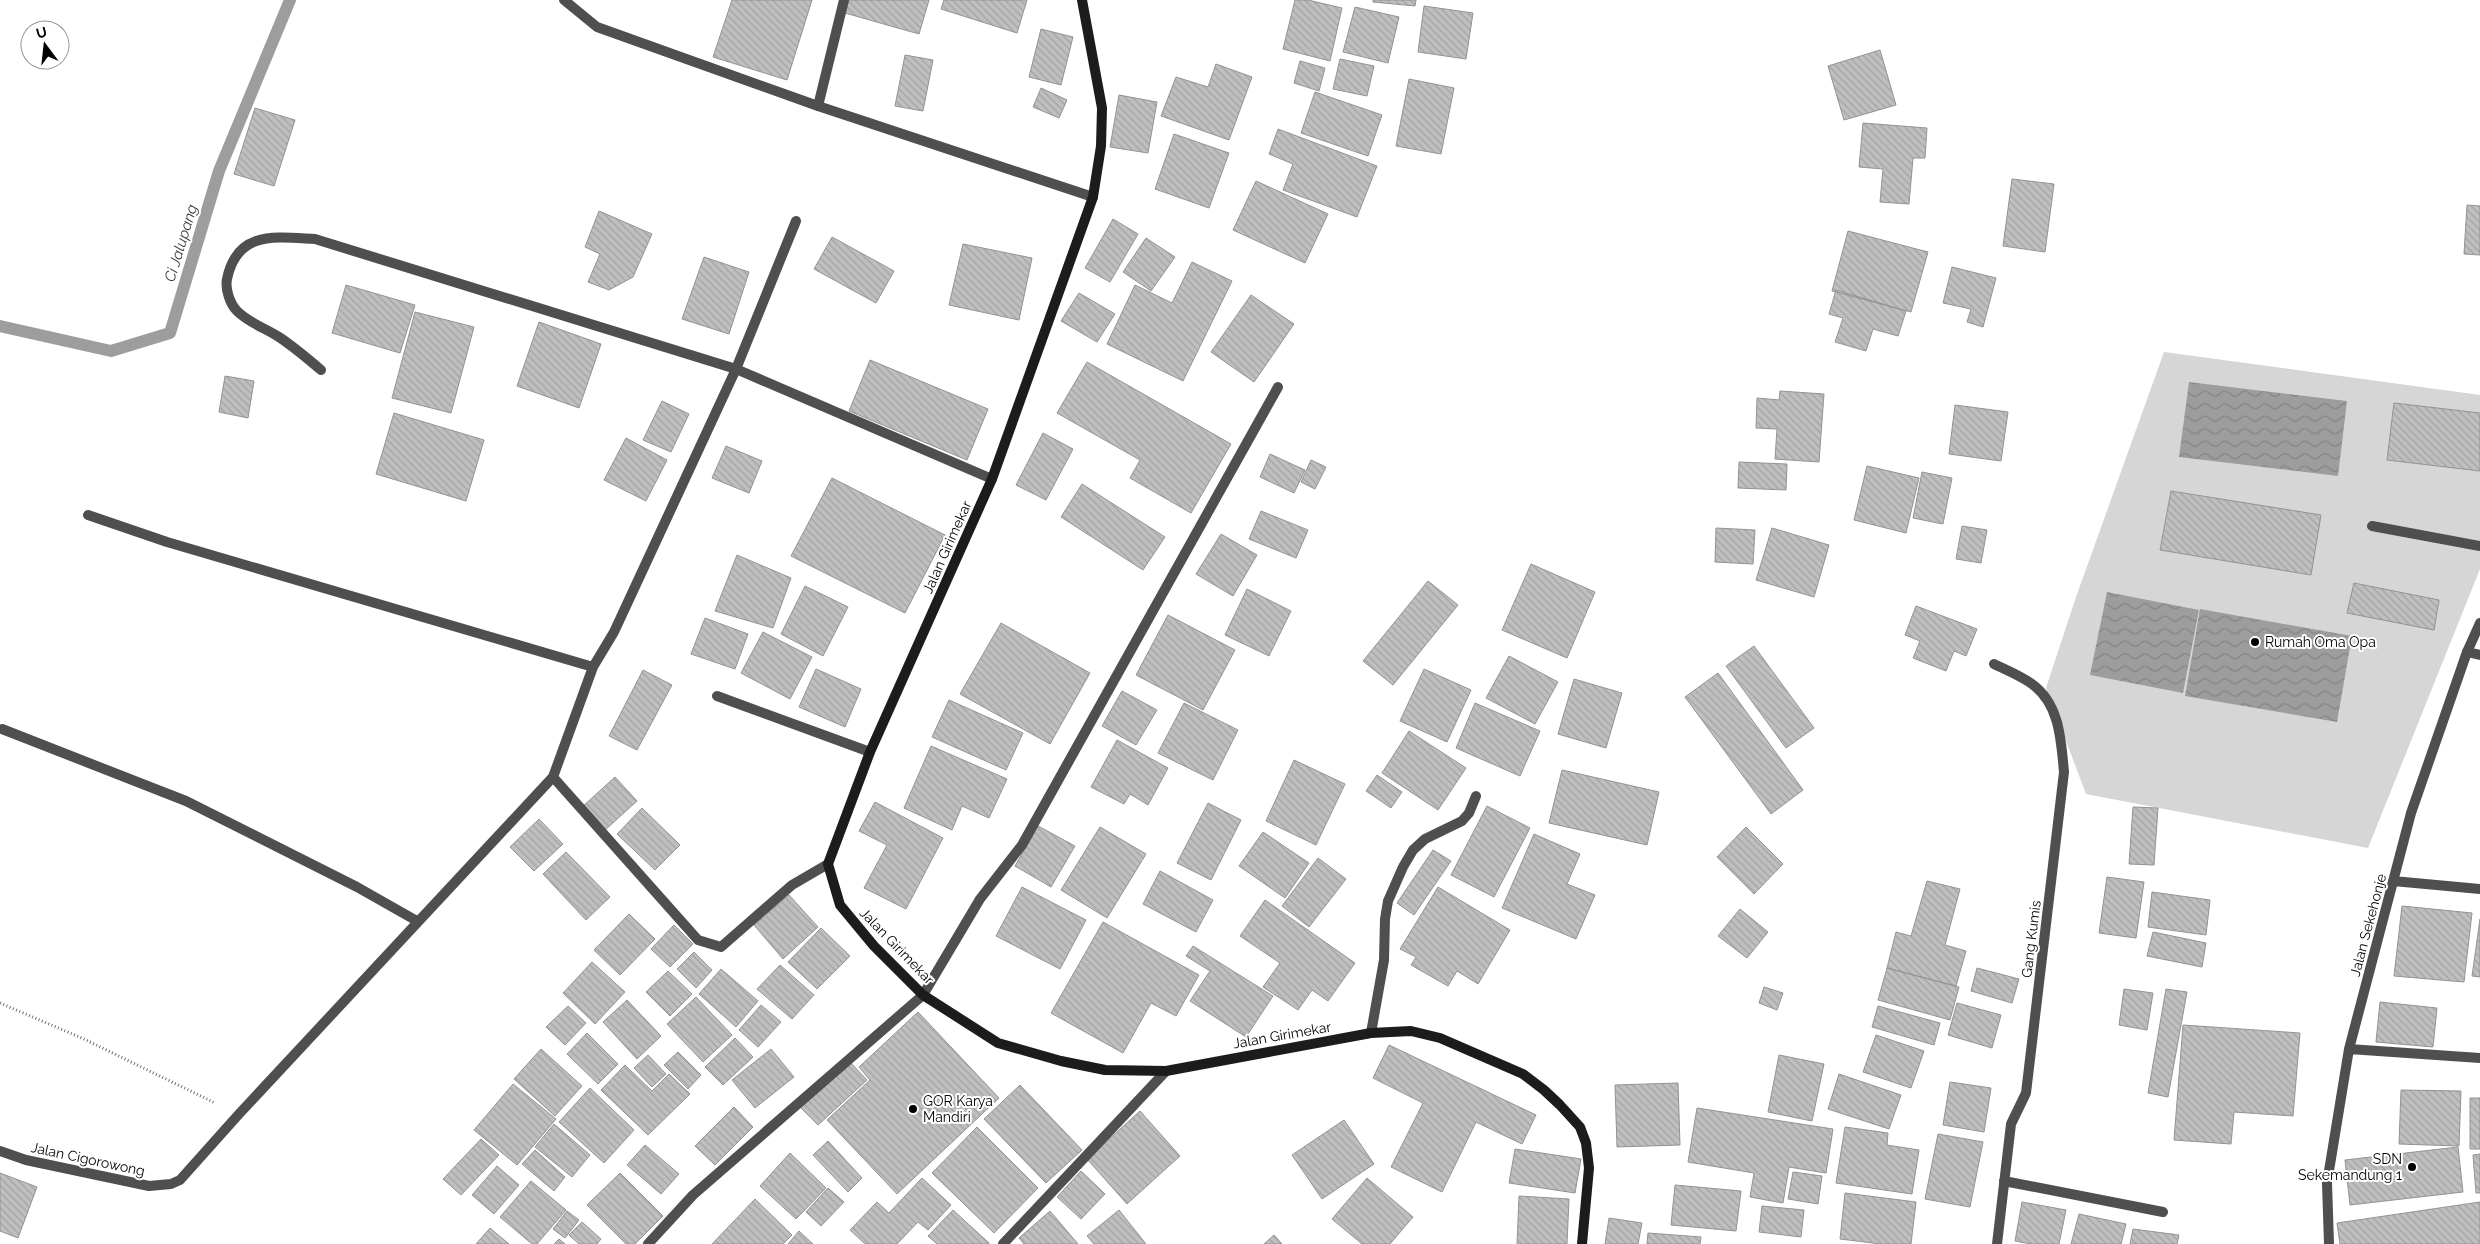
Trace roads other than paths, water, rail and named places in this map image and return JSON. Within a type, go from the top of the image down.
[{"type":"street","points":[[564,0],[597,27],[818,106],[1093,197]]},
{"type":"street","points":[[818,106],[844,0]]},
{"type":"street","name":"Jalan Girimekar","points":[[1082,0],[1102,108],[1101,146],[1093,197],[992,479],[870,752],[828,864],[840,905],[874,946],[923,995],[998,1043],[1105,1070],[1166,1070],[1371,1033],[1411,1031],[1440,1038],[1523,1074],[1544,1090],[1580,1127],[1588,1154],[1582,1244]]},
{"type":"street","points":[[2,729],[186,801],[358,887],[417,920],[553,777],[593,667],[614,632],[736,369],[796,221]]},
{"type":"street","points":[[321,370],[299,350],[254,325],[235,310],[229,297],[226,283],[230,265],[251,242],[269,237],[315,239],[736,369],[992,479]]},
{"type":"street","points":[[648,1244],[693,1195],[923,995],[980,898],[1022,845],[1278,387]]},
{"type":"street","points":[[88,515],[167,542],[593,667]]},
{"type":"street","points":[[2372,526],[2480,546]]},
{"type":"street","name":"Jalan Sekehonje","points":[[2329,1244],[2327,1183],[2349,1049],[2411,813],[2467,652],[2480,622]]},
{"type":"street","points":[[2467,652],[2480,655]]},
{"type":"street","name":"Gang Kumis","points":[[1994,664],[2032,684],[2048,701],[2058,723],[2064,772],[2026,1093],[2011,1124],[1997,1244]]},
{"type":"street","points":[[717,696],[870,752]]},
{"type":"street","points":[[553,777],[698,940],[713,945],[721,947],[792,885],[828,864]]},
{"type":"street","points":[[1371,1033],[1384,960],[1386,910],[1402,867],[1412,850],[1425,838],[1462,821],[1469,813],[1476,796]]},
{"type":"street","points":[[2394,881],[2480,889]]},
{"type":"street","name":"Jalan Cigorowong","points":[[0,1151],[26,1160],[149,1186],[171,1184],[180,1180],[238,1114],[417,920]]},
{"type":"street","points":[[2349,1049],[2480,1058]]},
{"type":"street","points":[[1003,1244],[1166,1070]]},
{"type":"street","points":[[2004,1181],[2163,1212]]},
{"type":"water","points":[[2189,382],[2347,401],[2338,476],[2179,457]]},
{"type":"water","points":[[2107,592],[2199,610],[2183,693],[2090,675]]},
{"type":"water","points":[[2200,609],[2352,636],[2337,722],[2185,696]]},
{"type":"waterway","name":"Ci Jalupang","points":[[0,326],[111,351],[170,333],[219,171],[290,0]]},
{"type":"place","name":"Rumah Oma Opa","points":[[2255,642]]},
{"type":"place","name":"GOR Karya Mandiri","points":[[913,1109]]},
{"type":"place","name":"SDN Sekemandung 1","points":[[2412,1167]]}]
